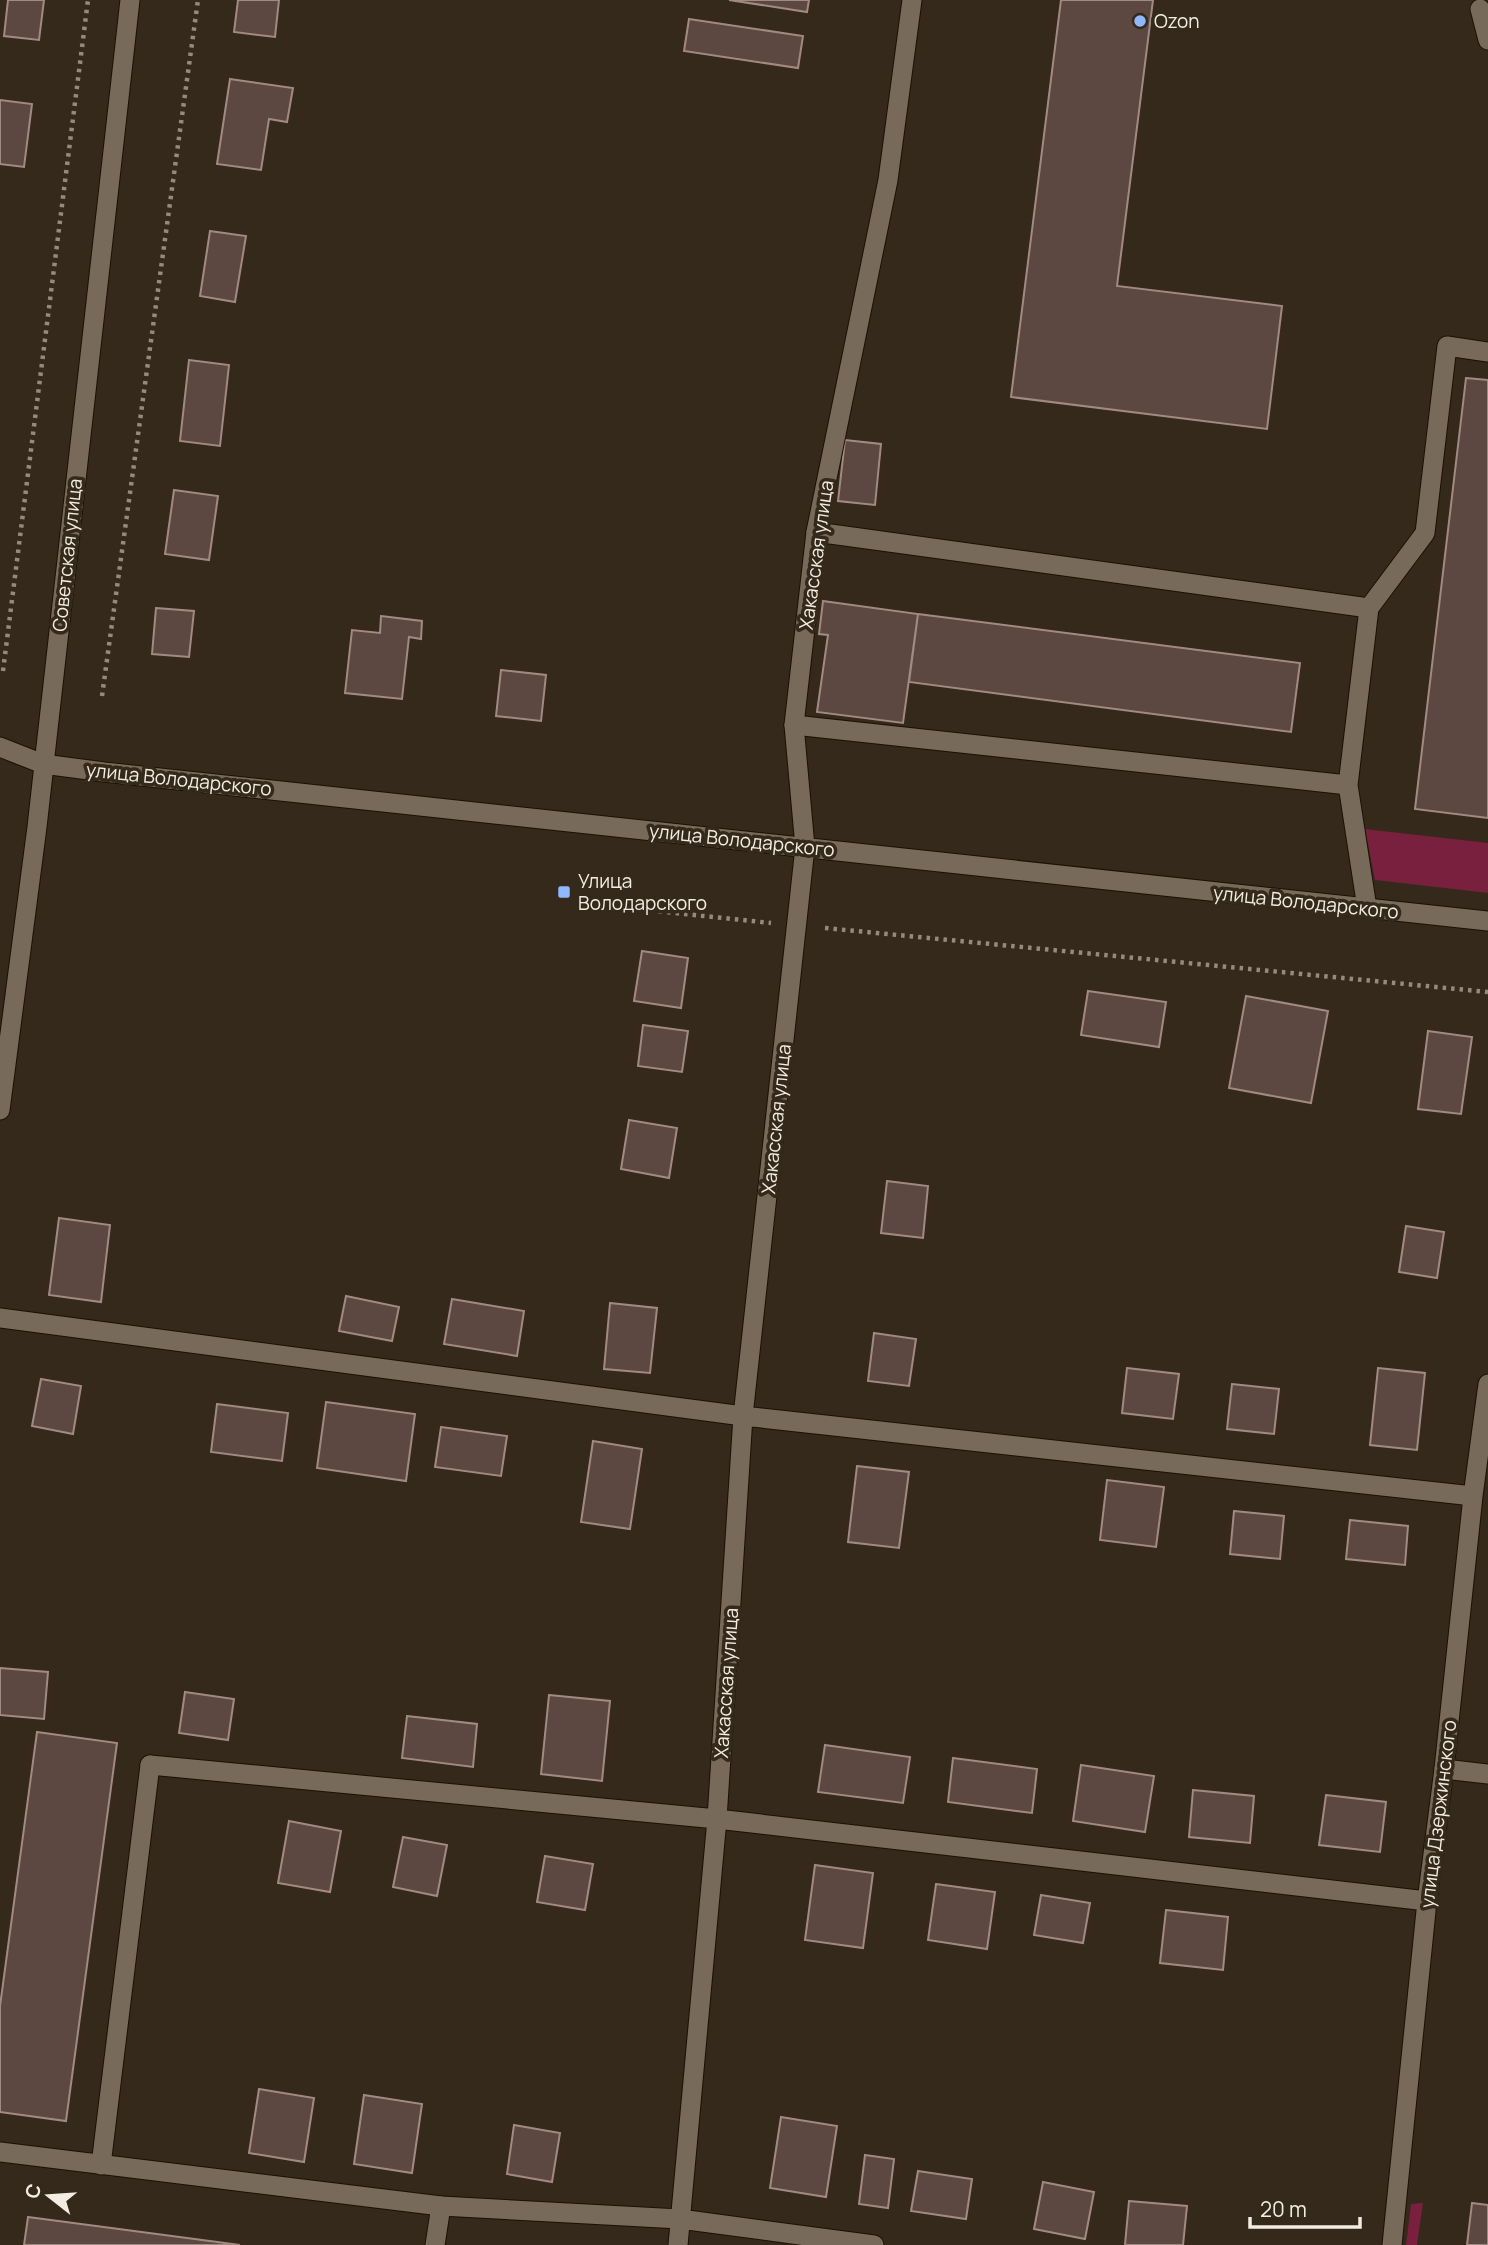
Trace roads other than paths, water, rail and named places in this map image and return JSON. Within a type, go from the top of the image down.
[{"type":"street","name":"Советская улица","points":[[0,1110],[37,827],[130,0]]},
{"type":"street","name":"Хакасская улица","points":[[678,2245],[718,1819],[743,1416],[805,847],[794,725],[816,532],[888,180],[912,0]]},
{"type":"street","points":[[1483,6],[1488,40]]},
{"type":"street","points":[[1367,908],[1348,785],[1369,608],[1425,534],[1447,346],[1488,352]]},
{"type":"street","points":[[816,532],[1369,608]]},
{"type":"street","points":[[794,725],[1348,785]]},
{"type":"street","name":"улица Володарского","points":[[0,747],[43,764],[1488,921]]},
{"type":"street","points":[[0,1318],[743,1416],[1473,1496]]},
{"type":"street","name":"улица Дзержинского","points":[[1392,2245],[1427,1901],[1488,1384]]},
{"type":"street","points":[[101,2165],[150,1765],[718,1819],[1427,1901]]},
{"type":"street","points":[[1444,1769],[1488,1774]]},
{"type":"street","points":[[0,2152],[441,2206],[680,2218],[874,2245]]},
{"type":"street","points":[[435,2245],[441,2206]]},
{"type":"place","name":"Ozon","points":[[1140,21]]},
{"type":"place","name":"Улица Володарского","points":[[564,892]]}]
